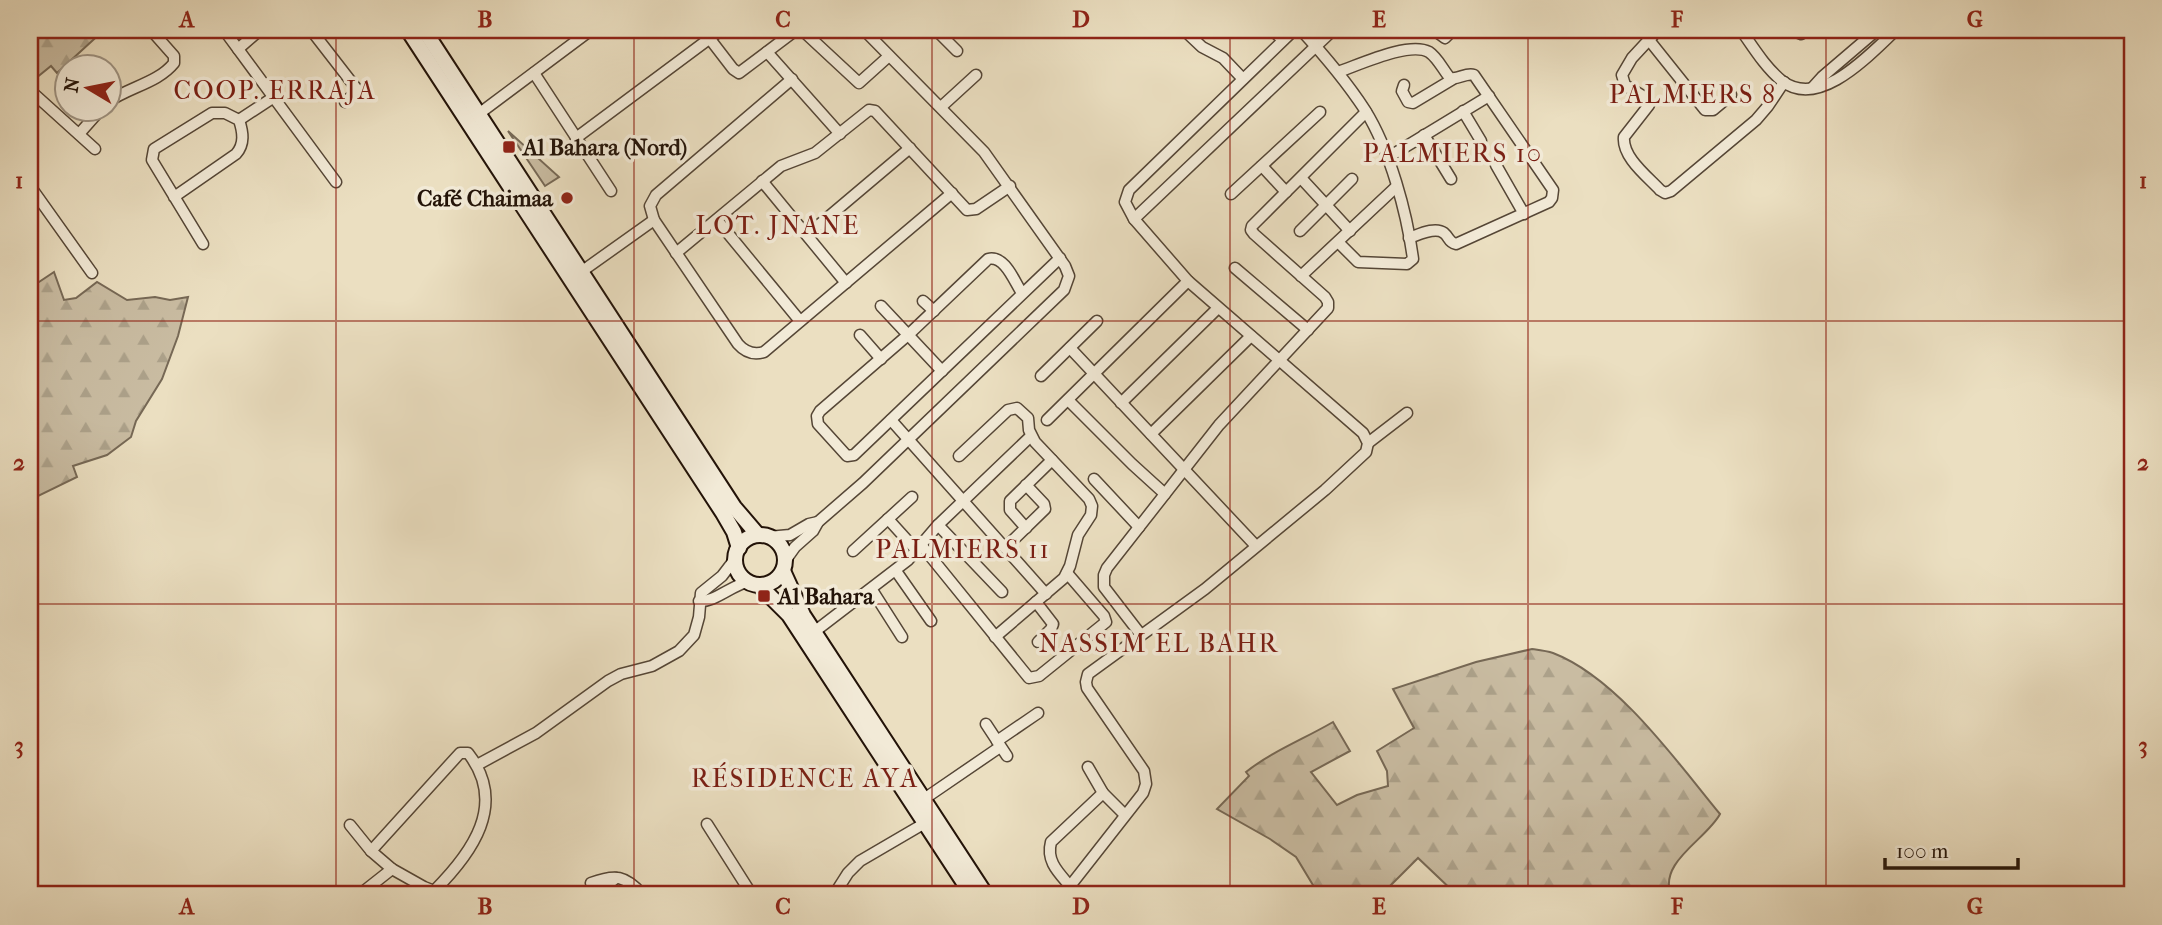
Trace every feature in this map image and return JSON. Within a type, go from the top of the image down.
[{"type":"main road","points":[[408,30],[723,513],[734,532],[738,572],[789,615],[972,895]]},
{"type":"main road","points":[[424,30],[734,507],[763,536],[781,546],[795,601],[986,895]]},
{"type":"main road","points":[[737,554],[745,541],[763,536]]},
{"type":"main road","points":[[753,584],[776,580],[784,566]]},
{"type":"street","points":[[122,94],[155,79],[168,71],[174,63],[174,55],[151,30]]},
{"type":"street","points":[[224,30],[336,182]]},
{"type":"street","points":[[239,49],[260,30]]},
{"type":"street","points":[[311,30],[356,88],[354,94],[345,102]]},
{"type":"street","points":[[480,113],[591,30]]},
{"type":"street","points":[[576,138],[706,34],[721,30]]},
{"type":"street","points":[[706,34],[737,72],[743,72],[796,30]]},
{"type":"street","points":[[802,30],[859,83],[889,55]]},
{"type":"street","points":[[784,566],[795,547],[813,531],[818,522],[1064,290],[1069,276],[1060,258],[984,152],[864,30]]},
{"type":"street","points":[[936,30],[957,51]]},
{"type":"street","points":[[1184,30],[1202,47],[1223,58],[1242,79]]},
{"type":"street","points":[[1272,30],[1283,40]]},
{"type":"street","points":[[1294,30],[1129,190],[1125,202],[1134,219],[1188,281],[1363,433],[1368,443]]},
{"type":"street","points":[[1301,30],[1338,72],[1366,112],[1387,158],[1413,259],[1408,264],[1358,262],[1338,242]]},
{"type":"street","points":[[1134,219],[1334,30]]},
{"type":"street","points":[[1434,30],[1445,38],[1453,30]]},
{"type":"street","points":[[1658,30],[1632,58],[1622,75],[1625,85],[1646,98],[1649,104],[1624,136],[1623,145],[1626,152],[1665,193],[1689,177],[1756,120],[1784,82]]},
{"type":"street","points":[[1741,30],[1765,63],[1784,82],[1794,87],[1812,88],[1827,86],[1833,82],[1896,30]]},
{"type":"street","points":[[1791,30],[1801,34],[1807,30]]},
{"type":"street","points":[[1812,88],[1877,30]]},
{"type":"street","points":[[1649,40],[1705,110],[1713,110],[1731,95]]},
{"type":"street","points":[[1338,72],[1394,52],[1419,49],[1433,55],[1453,79]]},
{"type":"street","points":[[767,52],[840,134]]},
{"type":"street","points":[[534,73],[611,191]]},
{"type":"street","points":[[941,107],[976,75]]},
{"type":"street","points":[[1404,85],[1402,91],[1408,102],[1413,103],[1453,79],[1474,75],[1553,190],[1549,202],[1457,244],[1451,243],[1443,232],[1438,230],[1409,238]]},
{"type":"street","points":[[792,79],[656,195],[650,205],[654,220],[745,351],[764,352],[952,193]]},
{"type":"street","points":[[33,93],[95,149]]},
{"type":"street","points":[[1387,158],[1489,96]]},
{"type":"street","points":[[239,120],[274,97]]},
{"type":"street","points":[[676,253],[786,163],[815,153],[871,109],[964,208],[973,210],[1010,186]]},
{"type":"street","points":[[1464,111],[1481,141]]},
{"type":"street","points":[[1231,194],[1320,112]]},
{"type":"street","points":[[1141,635],[1104,587],[1103,579],[1107,568],[1224,419],[1326,311],[1328,304],[1325,297],[1251,230],[1254,223],[1366,112]]},
{"type":"street","points":[[174,197],[236,154],[241,148],[243,131],[239,120],[225,113],[212,114],[154,149],[152,160],[174,197],[203,244]]},
{"type":"street","points":[[79,134],[90,122]]},
{"type":"street","points":[[1424,135],[1451,179]]},
{"type":"street","points":[[807,236],[910,148]]},
{"type":"street","points":[[1496,165],[1524,214]]},
{"type":"street","points":[[1262,166],[1286,191]]},
{"type":"street","points":[[1301,178],[1350,231]]},
{"type":"street","points":[[1300,231],[1352,179]]},
{"type":"street","points":[[762,181],[846,283]]},
{"type":"street","points":[[30,186],[92,273]]},
{"type":"street","points":[[1301,276],[1396,187]]},
{"type":"street","points":[[581,272],[654,220]]},
{"type":"street","points":[[717,220],[800,321]]},
{"type":"street","points":[[1022,293],[1001,260],[986,260],[934,312],[820,411],[817,422],[847,456],[852,457],[1060,258]]},
{"type":"street","points":[[1235,268],[1308,330]]},
{"type":"street","points":[[1046,420],[1188,281]]},
{"type":"street","points":[[923,301],[934,312]]},
{"type":"street","points":[[881,306],[942,371]]},
{"type":"street","points":[[1121,402],[1218,308]]},
{"type":"street","points":[[1041,376],[1097,321]]},
{"type":"street","points":[[860,335],[881,359]]},
{"type":"street","points":[[1151,434],[1251,336]]},
{"type":"street","points":[[1070,348],[1256,546]]},
{"type":"street","points":[[1068,400],[1165,494]]},
{"type":"street","points":[[959,456],[1010,409],[1017,408],[1028,418],[1031,436],[1089,499],[1092,506],[1091,515],[1078,535],[1067,573],[995,637]]},
{"type":"street","points":[[1063,895],[1145,789],[1145,775],[1087,688],[1086,682],[1091,671],[1205,589],[1325,490],[1363,456],[1368,443],[1407,412]]},
{"type":"street","points":[[891,420],[1046,594]]},
{"type":"street","points":[[814,632],[896,570],[1031,436]]},
{"type":"street","points":[[1026,528],[1010,510],[1009,504],[1052,460]]},
{"type":"street","points":[[1094,479],[1139,527]]},
{"type":"street","points":[[1005,548],[1043,513],[1045,506],[1026,485]]},
{"type":"street","points":[[853,551],[912,497]]},
{"type":"street","points":[[888,519],[919,548],[1026,676],[1032,678],[1039,676],[1103,625],[1105,617],[1067,573]]},
{"type":"street","points":[[763,536],[790,535],[812,522],[818,522]]},
{"type":"street","points":[[939,525],[1002,592]]},
{"type":"street","points":[[477,765],[536,733],[608,681],[670,657],[694,635],[701,593],[722,576],[737,554]]},
{"type":"street","points":[[896,570],[931,621]]},
{"type":"street","points":[[699,601],[706,602],[730,587],[753,584]]},
{"type":"street","points":[[872,590],[902,637]]},
{"type":"street","points":[[1036,602],[1053,624],[1038,642]]},
{"type":"street","points":[[924,799],[1038,713]]},
{"type":"street","points":[[986,724],[1007,756]]},
{"type":"street","points":[[371,851],[460,753],[468,753],[477,765],[484,789],[482,825],[465,856],[434,891],[415,895]]},
{"type":"street","points":[[1088,767],[1103,793],[1125,815]]},
{"type":"street","points":[[1070,886],[1051,860],[1051,842],[1103,793]]},
{"type":"street","points":[[834,895],[848,873],[860,861],[925,823]]},
{"type":"street","points":[[707,824],[752,895]]},
{"type":"street","points":[[350,825],[371,851],[392,869],[434,891]]},
{"type":"street","points":[[359,895],[392,869]]},
{"type":"street","points":[[594,895],[616,877]]},
{"type":"street","points":[[591,883],[616,877],[630,882],[640,894]]},
{"type":"green space","points":[[30,30],[93,30],[94,33],[104,30],[80,52],[52,52],[52,67],[30,83]]},
{"type":"green space","points":[[508,131],[559,177],[545,186]]},
{"type":"green space","points":[[54,272],[64,300],[76,298],[97,282],[127,300],[155,297],[170,300],[188,297],[178,336],[162,379],[136,421],[131,437],[107,455],[73,466],[77,477],[30,500],[30,288]]},
{"type":"green space","points":[[1532,649],[1553,653],[1577,665],[1623,701],[1645,723],[1720,814],[1677,861],[1669,883],[1671,895],[1457,895],[1418,858],[1381,895],[1319,895],[1296,857],[1217,809],[1249,776],[1246,772],[1333,722],[1350,751],[1311,772],[1337,805],[1357,795],[1388,786],[1387,771],[1377,751],[1414,728],[1393,689],[1476,662]]},
{"type":"place","name":"Al Bahara (Nord)","points":[[509,147]]},
{"type":"place","name":"Café Chaimaa","points":[[567,198]]},
{"type":"place","name":"Al Bahara","points":[[764,596]]},
{"type":"district","name":"COOP. ERRAJA","points":[[275,90]]},
{"type":"district","name":"PALMIERS 8","points":[[1693,94]]},
{"type":"district","name":"PALMIERS 10","points":[[1453,153]]},
{"type":"district","name":"LOT. JNANE","points":[[778,225]]},
{"type":"district","name":"PALMIERS 11","points":[[963,549]]},
{"type":"district","name":"NASSIM EL BAHR","points":[[1159,643]]},
{"type":"district","name":"RÉSIDENCE AYA","points":[[805,778]]}]
